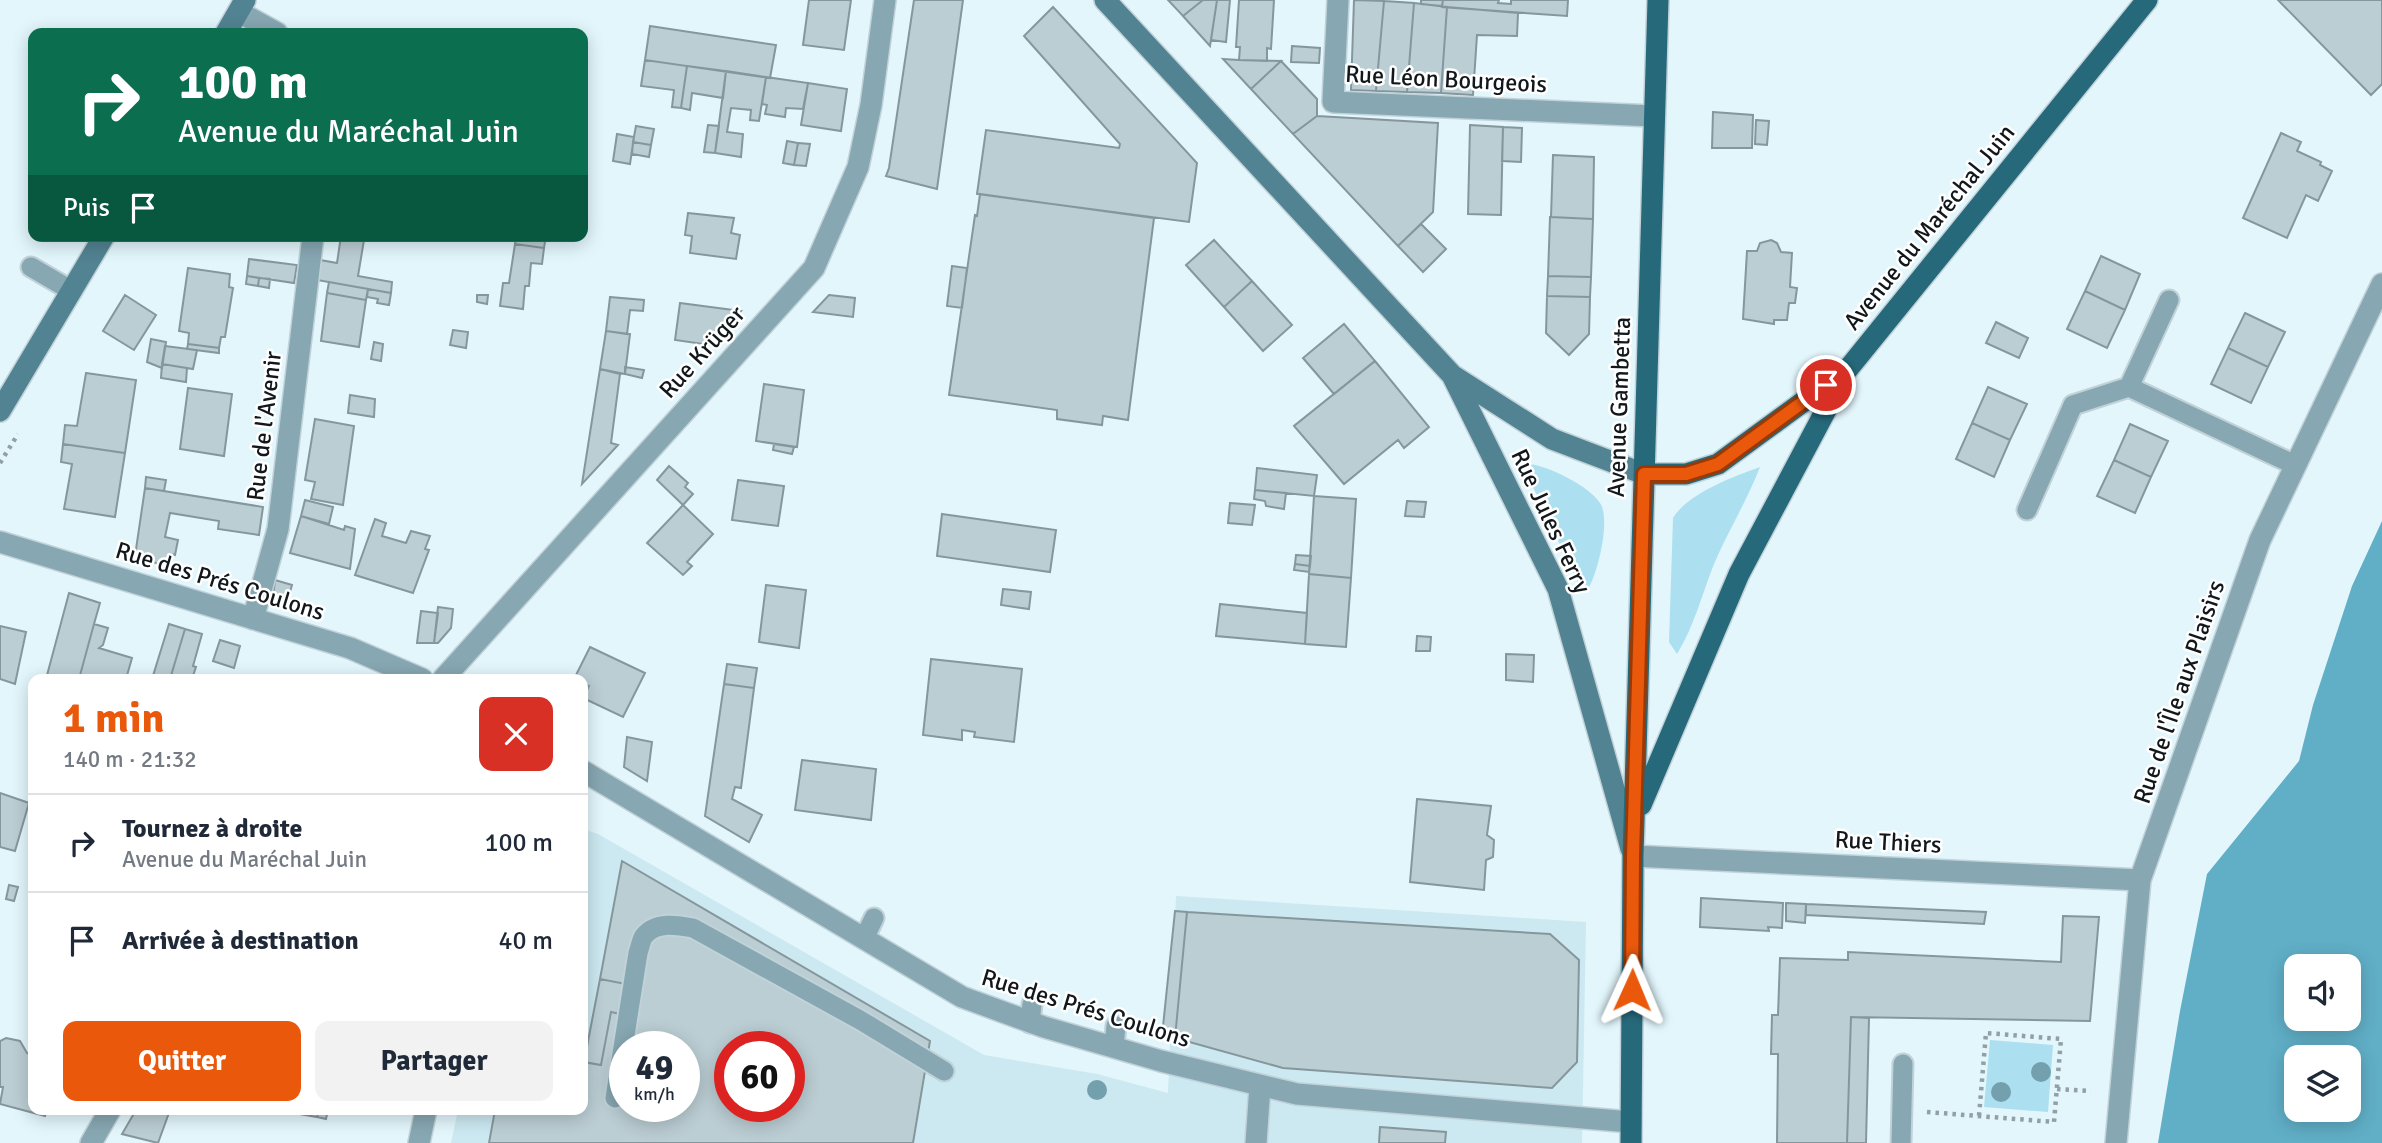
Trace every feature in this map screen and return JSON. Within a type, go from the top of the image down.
[{"type":"main road","name":"Rue Jules Ferry","points":[[1105,0],[1452,375],[1552,439],[1644,474]]},
{"type":"main road","name":"Avenue Gambetta","points":[[1631,1133],[1633,856],[1658,0]]},
{"type":"main road","name":"Avenue du Maréchal Juin","points":[[1644,474],[1686,474],[1718,464],[1848,369],[2147,0]]},
{"type":"main road","points":[[229,28],[242,6]]},
{"type":"main road","points":[[0,411],[101,242]]},
{"type":"main road","name":"Avenue Gambetta","points":[[1636,816],[1739,574],[1848,369]]},
{"type":"main road","name":"Rue Jules Ferry","points":[[1452,375],[1558,589],[1633,856]]},
{"type":"street","name":"Rue Krüger","points":[[448,674],[814,268],[858,167],[871,105],[885,0]]},
{"type":"street","name":"Rue Léon Bourgeois","points":[[1338,0],[1333,102],[1653,116]]},
{"type":"street","points":[[242,6],[271,28]]},
{"type":"street","name":"Rue de l'Avenir","points":[[253,619],[278,529],[312,242]]},
{"type":"street","name":"Rue de l'Île aux Plaisirs","points":[[2116,1143],[2140,880],[2260,540],[2382,284]]},
{"type":"street","name":"Rue des Prés Coulons","points":[[0,542],[350,648],[410,674]]},
{"type":"street","name":"Rue des Prés Coulons","points":[[588,774],[962,997],[1115,1037],[1261,1086],[1297,1094],[1631,1133]]},
{"type":"street","name":"Rue Thiers","points":[[1633,856],[2140,880]]},
{"type":"street","points":[[1256,1143],[1261,1086]]},
{"type":"street","points":[[91,1143],[107,1115]]},
{"type":"street","points":[[419,1143],[425,1115]]},
{"type":"lane","points":[[31,267],[72,291]]},
{"type":"lane","points":[[2129,387],[2169,300]]},
{"type":"lane","points":[[2027,510],[2073,405],[2129,387],[2295,465]]},
{"type":"lane","points":[[864,939],[874,918]]},
{"type":"lane","points":[[626,1031],[638,953],[645,936],[657,927],[676,925],[693,928],[860,1020],[944,1071]]},
{"type":"lane","points":[[1901,1143],[1903,1064]]},
{"type":"path","points":[[1902,1110],[2054,1122],[2061,1039],[1986,1033],[1979,1116]]},
{"type":"path","points":[[2057,1089],[2076,1090]]},
{"type":"shaded area","points":[[1529,464],[1568,478],[1587,490],[1600,503],[1604,533],[1596,571],[1588,589],[1580,587],[1531,483],[1524,466]]},
{"type":"shaded area","points":[[1760,467],[1714,564],[1693,622],[1677,654],[1669,642],[1673,518],[1700,494]]},
{"type":"shaded area","points":[[2382,521],[2382,1143],[2158,1143],[2207,874],[2299,761],[2313,705],[2352,586]]},
{"type":"shaded area","points":[[588,831],[984,1055],[1097,1074],[1168,1093],[1176,896],[1586,922],[1582,1143],[451,1143],[457,1115],[588,1115]]},
{"type":"shaded area","points":[[1990,1040],[2053,1045],[2048,1112],[1984,1107]]},
{"type":"building","points":[[809,0],[851,0],[844,50],[803,45]]},
{"type":"building","points":[[914,0],[963,0],[937,189],[886,176]]},
{"type":"building","points":[[1168,0],[1203,0],[1183,16]]},
{"type":"building","points":[[1203,0],[1217,0],[1210,46],[1183,16]]},
{"type":"building","points":[[1217,0],[1230,0],[1226,42],[1211,40]]},
{"type":"building","points":[[1239,0],[1274,0],[1271,49],[1267,48],[1267,61],[1239,60],[1240,47],[1236,47]]},
{"type":"building","points":[[1354,0],[1384,1],[1376,91],[1351,90]]},
{"type":"building","points":[[1421,0],[1443,0],[1442,6],[1421,4]]},
{"type":"building","points":[[1443,0],[1499,0],[1498,3],[1511,4],[1511,0],[1568,0],[1567,16],[1442,7]]},
{"type":"building","points":[[2278,0],[2382,0],[2382,84],[2371,95]]},
{"type":"building","points":[[1384,1],[1414,3],[1407,92],[1376,91]]},
{"type":"building","points":[[1414,3],[1447,7],[1441,93],[1407,92]]},
{"type":"building","points":[[1053,7],[1197,163],[1189,222],[977,194],[986,130],[1119,148],[1120,144],[1024,36]]},
{"type":"building","points":[[1447,7],[1518,13],[1517,36],[1477,35],[1473,95],[1441,93]]},
{"type":"building","points":[[650,26],[776,45],[770,78],[645,60]]},
{"type":"building","points":[[1292,46],[1320,48],[1319,63],[1291,62]]},
{"type":"building","points":[[1223,59],[1239,60],[1281,61],[1251,89]]},
{"type":"building","points":[[645,60],[687,66],[681,108],[672,107],[674,90],[641,86]]},
{"type":"building","points":[[1281,61],[1317,99],[1317,116],[1293,134],[1251,89]]},
{"type":"building","points":[[687,66],[726,71],[723,98],[692,93],[690,110],[681,108]]},
{"type":"building","points":[[726,71],[766,77],[759,121],[750,120],[751,110],[731,108],[727,132],[743,134],[741,157],[715,153]]},
{"type":"building","points":[[766,77],[808,83],[803,109],[786,108],[785,117],[765,114],[767,105],[762,104]]},
{"type":"building","points":[[808,83],[847,89],[841,131],[801,125]]},
{"type":"building","points":[[1713,112],[1753,115],[1752,148],[1712,148]]},
{"type":"building","points":[[1317,116],[1438,123],[1433,212],[1398,246],[1293,134]]},
{"type":"building","points":[[1756,120],[1769,121],[1767,145],[1755,144]]},
{"type":"building","points":[[708,125],[719,126],[715,153],[704,152]]},
{"type":"building","points":[[1470,125],[1503,127],[1501,215],[1468,214]]},
{"type":"building","points":[[636,126],[654,129],[651,145],[633,142]]},
{"type":"building","points":[[1503,127],[1522,128],[1521,162],[1502,161]]},
{"type":"building","points":[[2281,133],[2301,142],[2297,151],[2321,162],[2320,165],[2332,171],[2318,201],[2306,195],[2287,238],[2243,218]]},
{"type":"building","points":[[617,134],[634,137],[630,164],[613,161]]},
{"type":"building","points":[[787,141],[798,143],[794,165],[783,163]]},
{"type":"building","points":[[633,142],[651,145],[649,157],[632,154]]},
{"type":"building","points":[[798,143],[810,144],[806,166],[794,165]]},
{"type":"building","points":[[1553,155],[1594,157],[1593,219],[1551,217]]},
{"type":"building","points":[[980,194],[1154,218],[1128,420],[1103,416],[1102,425],[1057,419],[1057,410],[949,395]]},
{"type":"building","points":[[688,213],[734,218],[731,233],[740,235],[736,259],[690,253],[692,236],[685,235]]},
{"type":"building","points":[[1550,217],[1593,219],[1591,277],[1548,276]]},
{"type":"building","points":[[1421,224],[1446,249],[1423,272],[1398,246]]},
{"type":"building","points":[[1214,240],[1252,281],[1224,307],[1186,265]]},
{"type":"building","points":[[1771,240],[1777,243],[1781,252],[1792,253],[1790,287],[1797,288],[1795,303],[1789,303],[1787,320],[1774,320],[1774,324],[1743,319],[1747,251],[1757,251],[1760,243]]},
{"type":"building","points":[[340,242],[364,242],[358,276],[392,282],[391,293],[317,280],[320,260],[337,263]]},
{"type":"building","points":[[515,242],[545,242],[544,248]]},
{"type":"building","points":[[515,244],[544,248],[542,264],[531,263],[523,309],[500,306],[503,283],[509,283]]},
{"type":"building","points":[[2101,256],[2140,274],[2125,310],[2085,291]]},
{"type":"building","points":[[249,259],[297,265],[294,283],[247,276]]},
{"type":"building","points":[[952,266],[967,268],[962,308],[947,306]]},
{"type":"building","points":[[188,268],[230,274],[229,287],[233,288],[225,337],[221,337],[219,348],[188,344],[189,333],[179,331]]},
{"type":"building","points":[[247,276],[259,278],[258,286],[246,284]]},
{"type":"building","points":[[1548,276],[1591,277],[1590,297],[1547,296]]},
{"type":"building","points":[[259,278],[270,279],[269,288],[258,286]]},
{"type":"building","points":[[1252,281],[1292,325],[1263,351],[1224,307]]},
{"type":"building","points":[[329,282],[368,289],[366,300],[327,293]]},
{"type":"building","points":[[368,289],[391,293],[389,305],[377,303],[378,299],[367,297]]},
{"type":"building","points":[[2085,291],[2125,310],[2107,348],[2067,329]]},
{"type":"building","points":[[327,293],[366,300],[359,347],[321,341]]},
{"type":"building","points":[[125,295],[156,315],[134,350],[103,331]]},
{"type":"building","points":[[477,295],[488,295],[487,304],[477,302]]},
{"type":"building","points":[[829,295],[855,298],[853,317],[813,312]]},
{"type":"building","points":[[1547,296],[1590,297],[1589,334],[1569,355],[1546,333]]},
{"type":"building","points":[[610,297],[644,300],[643,311],[630,310],[627,334],[606,331]]},
{"type":"building","points":[[680,303],[741,311],[710,345],[675,340]]},
{"type":"building","points":[[2245,313],[2285,332],[2268,367],[2228,348]]},
{"type":"building","points":[[1996,322],[2028,338],[2019,358],[1986,343]]},
{"type":"building","points":[[1344,324],[1375,361],[1334,394],[1303,358]]},
{"type":"building","points":[[453,330],[468,332],[466,348],[450,345]]},
{"type":"building","points":[[606,331],[630,334],[625,374],[600,369]]},
{"type":"building","points":[[151,339],[166,342],[162,368],[147,362]]},
{"type":"building","points":[[374,342],[383,344],[381,361],[371,359]]},
{"type":"building","points":[[188,344],[219,348],[219,353],[187,349]]},
{"type":"building","points":[[165,346],[197,350],[193,369],[162,364]]},
{"type":"building","points":[[2228,348],[2268,367],[2251,403],[2211,384]]},
{"type":"building","points":[[1375,361],[1429,427],[1404,448],[1398,440],[1344,484],[1294,426]]},
{"type":"building","points":[[162,364],[187,368],[186,382],[161,378]]},
{"type":"building","points":[[625,367],[644,370],[642,378],[625,374]]},
{"type":"building","points":[[600,369],[620,374],[611,443],[618,445],[582,484]]},
{"type":"building","points":[[86,373],[136,380],[125,453],[63,444],[65,425],[77,426]]},
{"type":"building","points":[[764,384],[804,390],[797,447],[756,441]]},
{"type":"building","points":[[1988,387],[2027,404],[2010,440],[1972,423]]},
{"type":"building","points":[[188,388],[232,394],[224,456],[180,449]]},
{"type":"building","points":[[350,395],[375,399],[374,417],[348,413]]},
{"type":"building","points":[[315,419],[354,426],[343,505],[311,499],[315,482],[305,480]]},
{"type":"building","points":[[1972,423],[2010,440],[1994,477],[1956,459]]},
{"type":"building","points":[[2130,424],[2168,441],[2151,477],[2114,460]]},
{"type":"building","points":[[63,444],[125,453],[115,517],[64,509],[72,464],[61,462]]},
{"type":"building","points":[[774,444],[794,447],[792,454],[773,450]]},
{"type":"building","points":[[2114,460],[2151,477],[2135,513],[2097,496]]},
{"type":"building","points":[[669,466],[688,483],[685,487],[693,494],[683,505],[657,480]]},
{"type":"building","points":[[1257,468],[1317,475],[1314,496],[1255,490]]},
{"type":"building","points":[[146,477],[166,480],[164,491],[145,488]]},
{"type":"building","points":[[738,480],[784,486],[778,526],[732,520]]},
{"type":"building","points":[[145,488],[263,507],[259,535],[218,529],[219,521],[170,513],[165,537],[178,540],[175,555],[171,554],[168,567],[135,556]]},
{"type":"building","points":[[1255,490],[1286,493],[1284,509],[1266,506],[1265,501],[1254,499]]},
{"type":"building","points":[[1314,496],[1356,499],[1351,578],[1309,574]]},
{"type":"building","points":[[305,500],[333,507],[329,524],[301,516]]},
{"type":"building","points":[[1407,501],[1426,502],[1424,517],[1405,516]]},
{"type":"building","points":[[1230,503],[1255,505],[1252,525],[1228,523]]},
{"type":"building","points":[[683,505],[713,534],[687,562],[692,566],[683,575],[647,543]]},
{"type":"building","points":[[942,514],[1056,530],[1050,572],[937,556]]},
{"type":"building","points":[[301,516],[344,530],[345,526],[355,529],[350,569],[290,553]]},
{"type":"building","points":[[375,519],[386,523],[382,536],[406,543],[411,531],[430,536],[425,549],[429,550],[413,593],[355,575]]},
{"type":"building","points":[[1296,555],[1311,556],[1310,566],[1295,564]]},
{"type":"building","points":[[1295,564],[1310,566],[1309,572],[1294,570]]},
{"type":"building","points":[[1309,574],[1351,578],[1346,647],[1305,644]]},
{"type":"building","points":[[275,580],[292,585],[287,603],[273,598]]},
{"type":"building","points":[[766,585],[806,590],[799,648],[759,642]]},
{"type":"building","points":[[1003,589],[1031,592],[1029,609],[1001,605]]},
{"type":"building","points":[[69,593],[100,603],[80,674],[47,674]]},
{"type":"building","points":[[1220,604],[1307,613],[1305,644],[1216,636]]},
{"type":"building","points":[[438,607],[453,609],[451,628],[438,643],[434,643]]},
{"type":"building","points":[[421,611],[438,613],[434,643],[417,643]]},
{"type":"building","points":[[94,624],[108,628],[103,645],[99,648],[132,658],[127,674],[80,674]]},
{"type":"building","points":[[169,624],[185,629],[172,674],[154,674]]},
{"type":"building","points":[[0,626],[26,632],[15,684],[0,679]]},
{"type":"building","points":[[185,629],[202,634],[193,666],[196,667],[194,674],[172,674]]},
{"type":"building","points":[[1417,636],[1431,637],[1430,651],[1416,651]]},
{"type":"building","points":[[220,640],[240,646],[234,668],[213,661]]},
{"type":"building","points":[[590,647],[645,673],[623,717],[588,700],[588,674],[576,674]]},
{"type":"building","points":[[1506,654],[1534,655],[1533,682],[1506,680]]},
{"type":"building","points":[[931,659],[1022,669],[1014,742],[974,737],[975,732],[962,730],[962,740],[923,735]]},
{"type":"building","points":[[727,664],[757,668],[754,688],[724,684]]},
{"type":"building","points":[[724,684],[754,688],[741,788],[735,787],[732,799],[762,815],[749,842],[705,816]]},
{"type":"building","points":[[627,737],[652,742],[647,781],[624,767]]},
{"type":"building","points":[[802,760],[876,769],[871,820],[795,810]]},
{"type":"building","points":[[0,793],[28,803],[28,806],[15,851],[0,847]]},
{"type":"building","points":[[1417,799],[1491,806],[1487,835],[1494,840],[1493,857],[1486,860],[1484,890],[1410,882]]},
{"type":"building","points":[[622,861],[930,1041],[913,1143],[489,1143],[494,1115],[588,1115],[588,1063],[601,1065],[611,1012],[625,1015],[631,985],[600,979]]},
{"type":"building","points":[[9,885],[18,887],[14,901],[6,899]]},
{"type":"building","points":[[1701,898],[1783,903],[1782,928],[1768,927],[1769,931],[1700,927]]},
{"type":"building","points":[[1786,903],[1806,904],[1805,923],[1786,921]]},
{"type":"building","points":[[1806,904],[1986,912],[1984,924],[1806,915]]},
{"type":"building","points":[[1175,911],[1187,912],[1175,1038],[1162,1036]]},
{"type":"building","points":[[1187,912],[1550,934],[1579,960],[1577,1062],[1552,1088],[1283,1068],[1175,1038]]},
{"type":"building","points":[[2063,916],[2099,917],[2090,1021],[1851,1017],[1847,1143],[1777,1143],[1778,1054],[1771,1054],[1772,1015],[1778,1015],[1780,958],[1848,960],[1848,952],[2061,962]]},
{"type":"building","points":[[600,979],[631,985],[625,1015],[611,1012],[601,1065],[588,1063],[588,1041]]},
{"type":"building","points":[[1851,1017],[1869,1018],[1866,1143],[1847,1143]]},
{"type":"building","points":[[6,1038],[20,1041],[28,1053],[28,1111],[0,1104],[3,1087],[0,1087],[0,1041]]},
{"type":"building","points":[[133,1115],[168,1115],[158,1143],[122,1134]]},
{"type":"building","points":[[1380,1127],[1446,1132],[1445,1143],[1379,1143]]},
{"type":"route","points":[[1632,990],[1633,856],[1644,474],[1686,474],[1718,464],[1826,385]]}]
